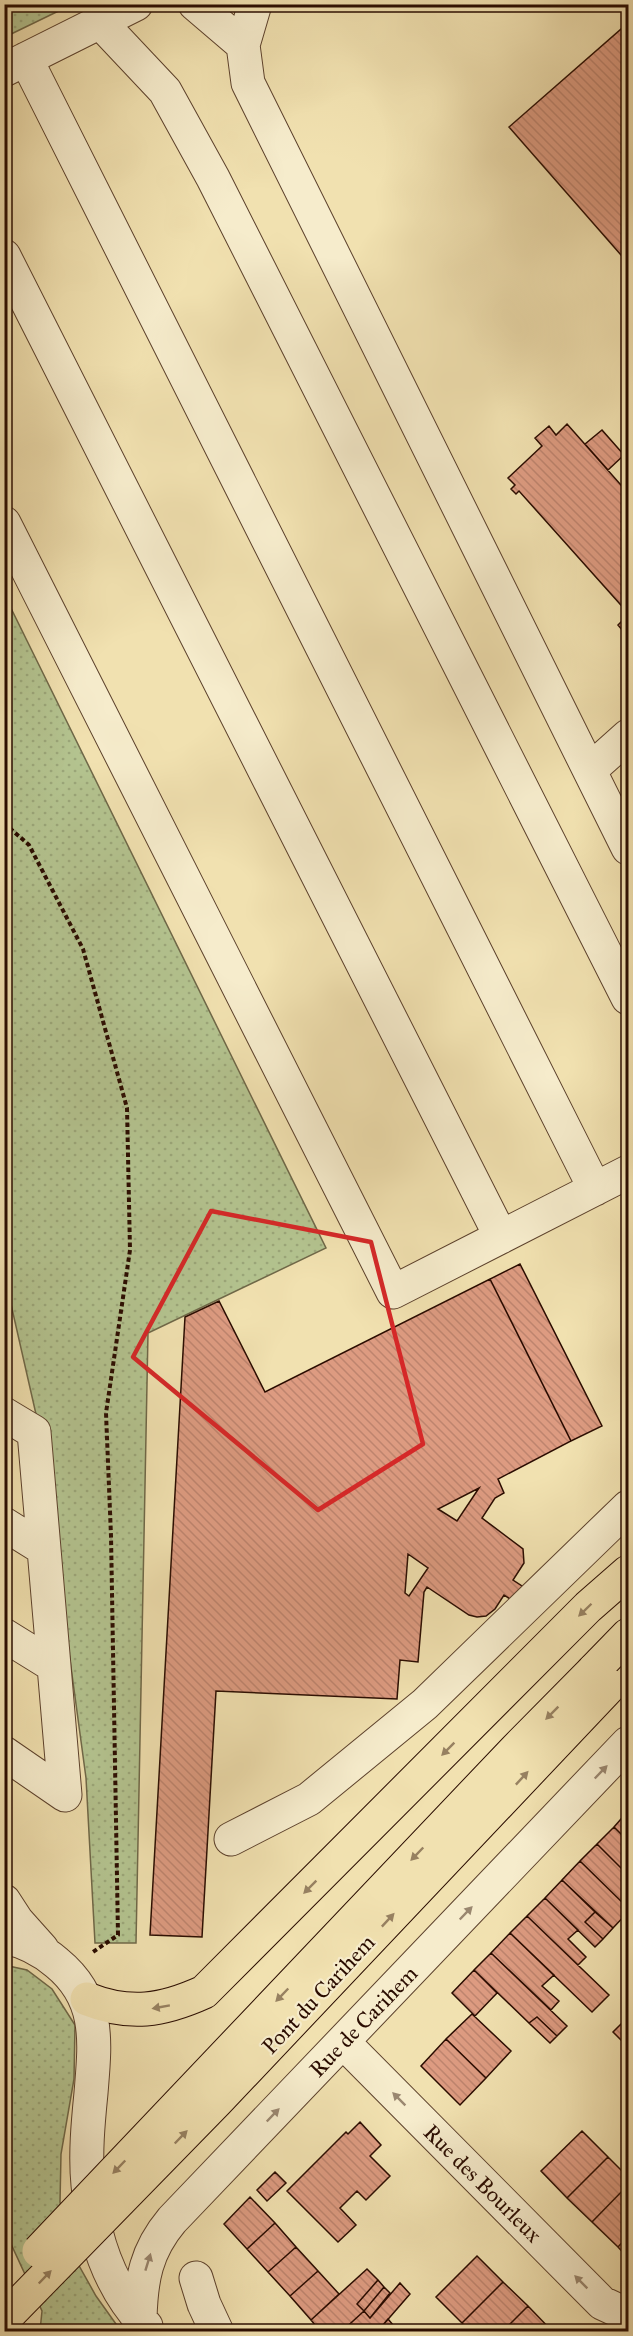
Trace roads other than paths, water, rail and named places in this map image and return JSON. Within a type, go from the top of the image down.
[{"type":"main road","points":[[87,1999],[108,2007],[150,2009],[181,2002],[204,1992],[588,1607],[628,1572]]},
{"type":"main road","name":"Pont du Carihem","points":[[4,2319],[217,2101],[610,1675],[628,1635]]},
{"type":"main road","name":"Pont du Carihem","points":[[4,2287],[507,1758],[610,1675]]},
{"type":"street","points":[[136,4],[15,64],[595,1189]]},
{"type":"street","points":[[195,4],[243,45]]},
{"type":"street","points":[[255,4],[243,45],[248,83],[628,848]]},
{"type":"street","points":[[100,22],[165,91],[213,178],[628,998]]},
{"type":"street","points":[[4,256],[501,1237]]},
{"type":"street","points":[[4,523],[393,1292],[628,1172]]},
{"type":"street","points":[[590,770],[628,736]]},
{"type":"street","points":[[4,1414],[34,1432],[64,1795],[4,1753]]},
{"type":"street","points":[[231,1839],[309,1798],[425,1704],[628,1507]]},
{"type":"street","points":[[4,1524],[44,1549]]},
{"type":"street","points":[[4,1635],[54,1666]]},
{"type":"street","name":"Rue de Carihem","points":[[145,2325],[140,2295],[146,2265],[160,2234],[628,1743]]},
{"type":"street","points":[[4,1901],[16,1921],[45,1953],[64,1968],[87,1999],[92,2016],[94,2045],[87,2156],[88,2184],[94,2223],[105,2264],[117,2289],[145,2325]]},
{"type":"street","points":[[4,1937],[45,1953]]},
{"type":"street","name":"Rue des Bourleux","points":[[343,2042],[602,2303],[628,2315]]},
{"type":"street","points":[[196,2278],[204,2304],[217,2331]]},
{"type":"street","points":[[4,2287],[13,2331]]}]
